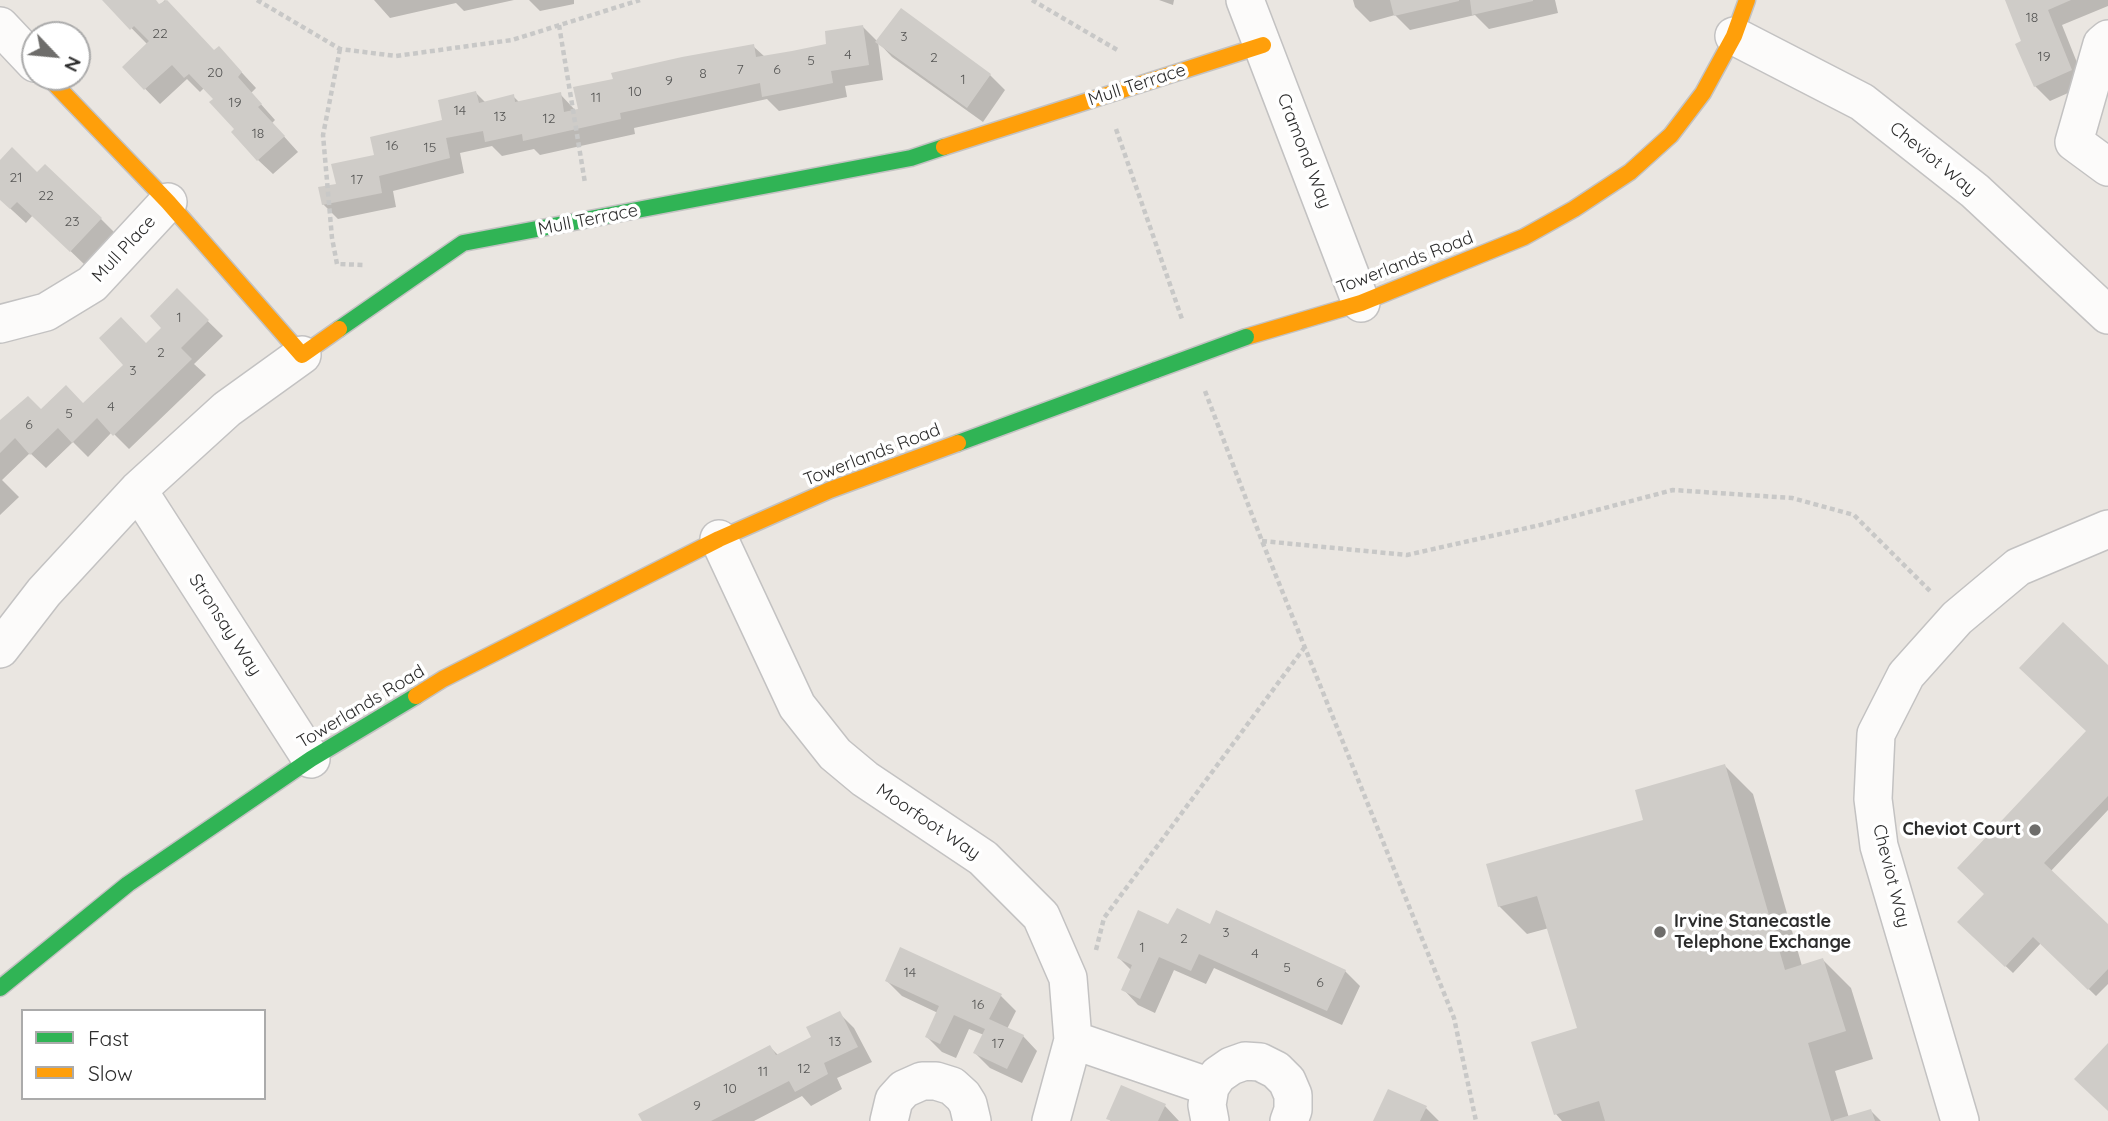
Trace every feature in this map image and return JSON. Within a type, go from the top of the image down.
[{"type":"street","name":"Cramond Way","points":[[1245,0],[1362,303]]},
{"type":"street","name":"Towerlands Road","points":[[0,988],[128,884],[311,759],[443,680],[719,539],[830,490],[1156,370],[1246,337],[1362,303],[1524,237],[1574,209],[1630,172],[1671,135],[1703,93],[1734,36],[1747,0]]},
{"type":"street","points":[[0,26],[21,48]]},
{"type":"street","name":"Cheviot Way","points":[[1734,36],[1863,102],[1975,191],[2108,316]]},
{"type":"street","points":[[2108,39],[2102,44],[2074,142],[2108,167]]},
{"type":"street","name":"Mull Terrace","points":[[302,355],[463,243],[911,158],[1263,44]]},
{"type":"street","points":[[0,649],[44,592],[138,490],[227,409],[302,355],[168,202],[61,91]]},
{"type":"street","name":"Mull Place","points":[[0,324],[46,312],[92,284],[168,202]]},
{"type":"street","name":"Stronsay Way","points":[[138,490],[311,759]]},
{"type":"street","name":"Cheviot Way","points":[[1960,1121],[1879,846],[1873,799],[1875,734],[1906,676],[1957,618],[2018,567],[2108,529]]},
{"type":"street","name":"Moorfoot Way","points":[[719,539],[797,706],[835,754],[865,779],[984,858],[1041,916],[1068,978],[1073,1040],[1051,1121]]},
{"type":"street","points":[[1073,1040],[1210,1104],[1218,1075],[1245,1061],[1260,1062],[1276,1070],[1287,1081],[1293,1095],[1290,1121]]},
{"type":"street","points":[[889,1121],[894,1100],[904,1089],[922,1081],[936,1081],[952,1086],[968,1104],[972,1121]]},
{"type":"path","points":[[257,0],[340,49],[396,56],[512,40],[640,0]]},
{"type":"path","points":[[1032,0],[1164,76]]},
{"type":"path","points":[[559,25],[591,219]]},
{"type":"path","points":[[340,49],[323,135],[332,238],[337,264],[430,266]]},
{"type":"path","points":[[1104,95],[1186,329]]},
{"type":"path","points":[[1201,378],[1262,541],[1454,1018],[1476,1121]]},
{"type":"path","points":[[1262,541],[1407,555],[1540,525],[1673,489],[1792,498],[1854,515],[1957,618]]},
{"type":"path","points":[[1094,959],[1104,918],[1305,647]]},
{"type":"building","points":[[102,0],[156,0],[159,4],[167,0],[214,50],[219,46],[242,72],[238,77],[262,104],[258,107],[285,136],[257,161],[231,132],[234,129],[209,102],[213,99],[189,74],[184,78],[172,65],[144,90],[122,67],[149,41],[134,26],[130,30]]},
{"type":"building","points":[[1390,0],[1459,0],[1459,1],[1394,16]]},
{"type":"building","points":[[1470,0],[1533,0],[1533,1],[1472,15]]},
{"type":"building","points":[[2005,0],[2071,0],[2048,10],[2072,70],[2034,87],[2015,44],[2021,41]]},
{"type":"building","points":[[901,8],[991,74],[967,108],[875,42]]},
{"type":"building","points":[[863,25],[869,65],[831,71],[833,83],[762,97],[760,83],[620,113],[621,119],[523,141],[522,134],[485,142],[483,131],[446,138],[450,158],[379,176],[382,193],[322,205],[318,187],[336,184],[331,164],[374,155],[370,137],[442,120],[438,100],[476,91],[479,103],[514,94],[515,102],[561,92],[564,112],[578,109],[573,87],[613,79],[611,73],[754,44],[756,57],[792,51],[826,44],[825,31]]},
{"type":"building","points":[[12,147],[37,172],[45,164],[102,218],[70,252],[17,202],[10,209],[0,200],[0,160]]},
{"type":"building","points":[[177,288],[209,320],[181,348],[192,359],[113,436],[97,418],[72,443],[58,428],[30,455],[15,438],[0,453],[0,420],[28,396],[41,409],[66,385],[83,403],[123,365],[99,338],[121,317],[146,343],[161,328],[150,316]]},
{"type":"building","name":"Cheviot Court","points":[[2063,622],[2108,665],[2108,796],[2044,863],[2108,924],[2108,969],[2088,990],[2033,937],[2005,967],[1957,922],[1984,894],[1957,868],[2086,731],[2019,668]]},
{"type":"building","name":"Irvine Stanecastle Telephone Exchange","points":[[1725,764],[1785,970],[1823,958],[1846,1031],[1808,1043],[1831,1121],[1605,1121],[1599,1101],[1554,1115],[1531,1042],[1577,1028],[1537,896],[1498,907],[1486,864],[1643,820],[1635,790]]},
{"type":"building","points":[[1177,908],[1210,924],[1216,910],[1346,970],[1327,1011],[1199,954],[1191,971],[1159,957],[1140,999],[1121,990],[1132,965],[1117,958],[1138,910],[1168,924]]},
{"type":"building","points":[[900,947],[1002,994],[989,1019],[1024,1035],[1007,1069],[973,1053],[985,1029],[954,1015],[940,1044],[925,1037],[939,1006],[885,981]]},
{"type":"building","points":[[840,1011],[858,1047],[824,1063],[828,1074],[795,1092],[789,1081],[711,1121],[642,1121],[638,1114],[770,1045],[776,1055],[811,1037],[806,1027]]},
{"type":"building","points":[[2108,1043],[2108,1111],[2074,1079]]},
{"type":"building","points":[[1121,1085],[1166,1104],[1158,1121],[1106,1119]]},
{"type":"building","points":[[1388,1089],[1427,1106],[1420,1121],[1373,1121]]},
{"type":"building","points":[[1871,1109],[1875,1121],[1834,1121],[1834,1120]]},
{"type":"traffic: fast","points":[[339,329],[463,243],[911,158],[944,147]]},
{"type":"traffic: fast","points":[[1156,370],[1246,337]]},
{"type":"traffic: fast","points":[[958,443],[1156,370]]},
{"type":"traffic: fast","points":[[0,988],[128,884],[311,759],[416,696]]},
{"type":"traffic: slow","points":[[1246,337],[1361,303],[1524,237],[1574,209],[1630,172],[1671,135],[1703,93],[1734,36],[1747,0]]},
{"type":"traffic: slow","points":[[944,147],[1263,45]]},
{"type":"traffic: slow","points":[[61,91],[168,202],[302,355],[339,329]]},
{"type":"traffic: slow","points":[[416,696],[443,679],[719,539],[830,490],[958,443]]},
{"type":"place","name":"Cheviot Court","points":[[2035,830]]},
{"type":"place","name":"Irvine Stanecastle Telephone Exchange","points":[[1660,932]]}]
